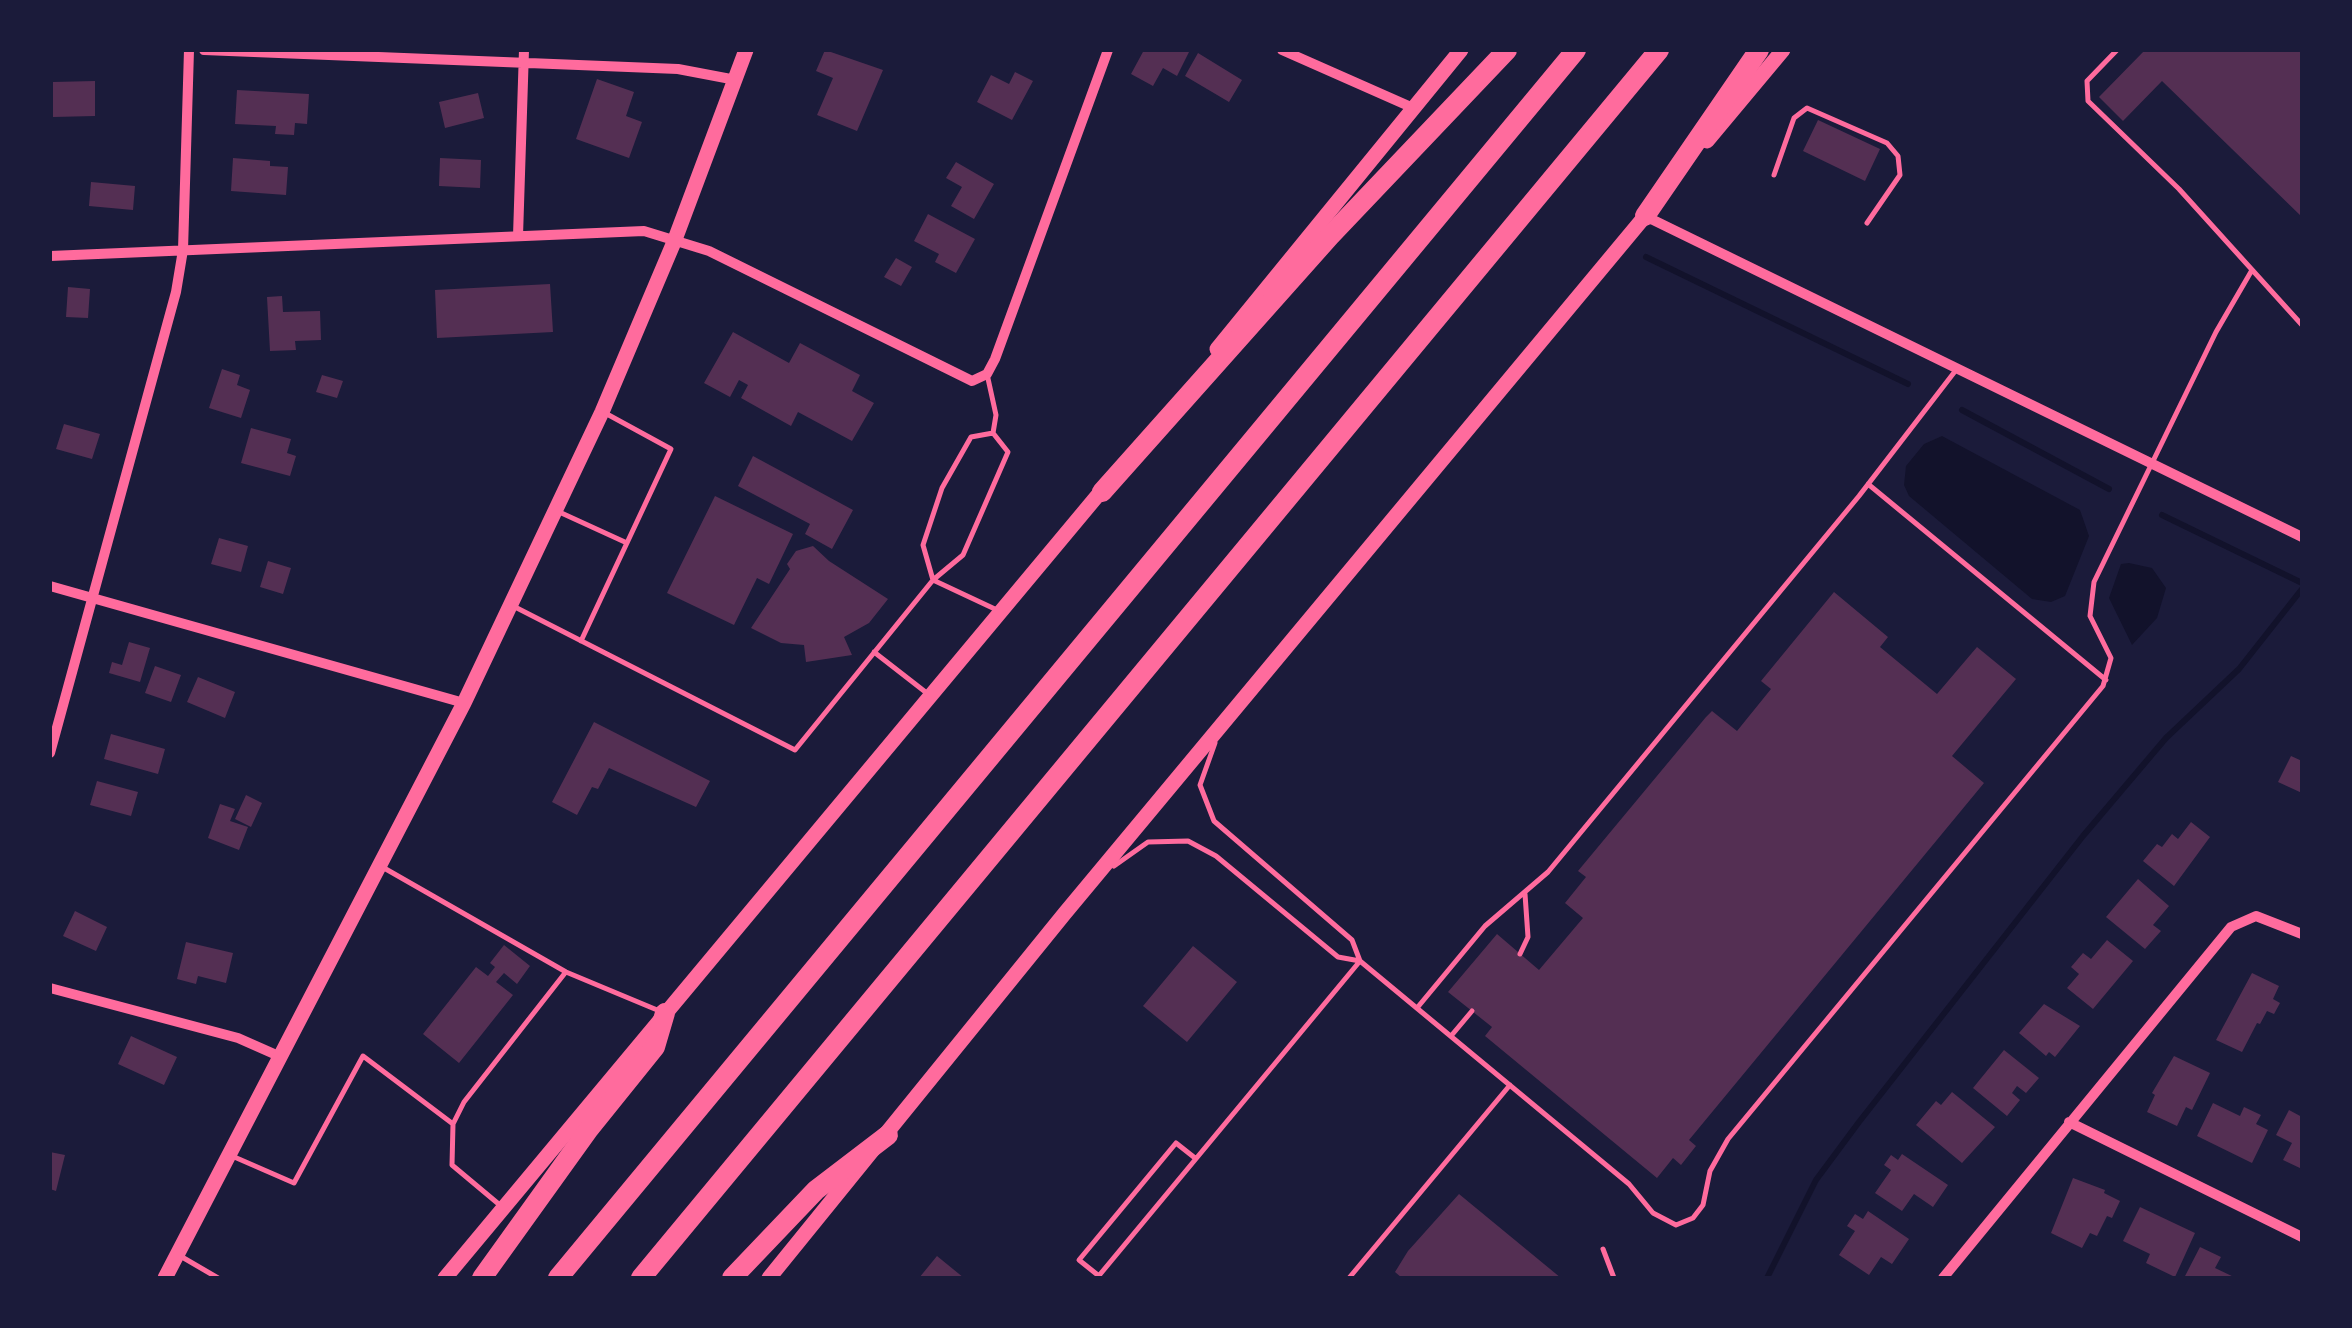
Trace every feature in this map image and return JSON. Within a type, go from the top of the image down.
[{"type":"highway","points":[[1102,492],[1330,236],[1507,50]]},
{"type":"highway","points":[[558,1278],[1576,50]]},
{"type":"highway","points":[[641,1278],[1660,50]]},
{"type":"highway","points":[[1645,216],[1759,50]]},
{"type":"highway","points":[[482,1278],[588,1129],[655,1047],[665,1013]]},
{"type":"highway","points":[[732,1278],[816,1190],[888,1135]]},
{"type":"main road","points":[[165,1278],[464,703],[602,412],[674,242],[746,50]]},
{"type":"main road","points":[[445,1278],[1003,613],[1410,107],[1461,50]]},
{"type":"main road","points":[[769,1278],[1065,913],[1783,50]]},
{"type":"street","points":[[50,753],[176,292],[183,250],[188,50]]},
{"type":"street","points":[[204,50],[523,66],[678,69],[736,80]]},
{"type":"street","points":[[518,236],[524,50]]},
{"type":"street","points":[[50,256],[644,232],[709,252],[972,380],[987,374],[1108,50]]},
{"type":"street","points":[[1282,50],[1410,107]]},
{"type":"street","points":[[1645,216],[2302,537]]},
{"type":"street","points":[[50,586],[464,703]]},
{"type":"street","points":[[1943,1278],[2224,935],[2247,918],[2266,917],[2302,934]]},
{"type":"street","points":[[50,988],[238,1038],[281,1057]]},
{"type":"street","points":[[2069,1122],[2302,1236]]},
{"type":"lane","points":[[2117,50],[2086,80],[2088,101],[2179,190],[2302,325]]},
{"type":"lane","points":[[1774,175],[1794,118],[1807,108],[1886,144],[1898,156],[1900,175],[1868,223]]},
{"type":"lane","points":[[1065,913],[1128,853],[1148,842],[1183,840],[1216,856],[1338,957],[1360,961],[1630,1184],[1662,1220],[1676,1225],[1693,1218],[1703,1205],[1710,1172],[1728,1139],[2106,680],[2112,665],[2110,651],[2090,616],[2089,600],[2224,315],[2252,270]]},
{"type":"lane","points":[[1417,1008],[1485,926],[1548,872],[1958,369]]},
{"type":"lane","points":[[510,605],[796,750],[933,580],[964,555],[1008,452],[993,433],[996,415],[987,374]]},
{"type":"lane","points":[[582,641],[670,448],[602,412]]},
{"type":"lane","points":[[993,433],[971,437],[942,488],[923,545],[933,580],[1003,613]]},
{"type":"lane","points":[[1868,484],[2106,680]]},
{"type":"lane","points":[[555,510],[626,543]]},
{"type":"lane","points":[[874,652],[930,696]]},
{"type":"lane","points":[[1239,706],[1202,768],[1205,806],[1230,839],[1352,940],[1360,961]]},
{"type":"lane","points":[[380,866],[566,972],[665,1013]]},
{"type":"lane","points":[[1520,954],[1528,937],[1525,892]]},
{"type":"lane","points":[[1196,1158],[1176,1143],[1079,1260],[1098,1277],[1360,961]]},
{"type":"lane","points":[[503,1208],[452,1165],[453,1124],[464,1102],[566,972]]},
{"type":"lane","points":[[1451,1036],[1472,1011]]},
{"type":"lane","points":[[230,1155],[294,1183],[363,1056],[453,1124]]},
{"type":"lane","points":[[1349,1278],[1510,1085]]},
{"type":"lane","points":[[1603,1249],[1614,1278]]},
{"type":"lane","points":[[178,1254],[218,1278]]},
{"type":"shaded area","points":[[1942,436],[2080,510],[2089,536],[2065,596],[2051,602],[2032,599],[1909,496],[1904,485],[1906,466],[1924,444]]},
{"type":"shaded area","points":[[2121,564],[2152,568],[2166,588],[2157,618],[2132,645],[2109,598]]},
{"type":"building","points":[[825,50],[883,70],[857,131],[817,115],[833,78],[816,71]]},
{"type":"building","points":[[1144,50],[1190,50],[1177,76],[1163,68],[1153,86],[1131,74]]},
{"type":"building","points":[[2145,50],[2302,50],[2302,217],[2162,81],[2123,121],[2099,97]]},
{"type":"building","points":[[1198,53],[1242,80],[1229,102],[1185,76]]},
{"type":"building","points":[[1015,72],[1033,81],[1012,120],[977,102],[991,75],[1009,84]]},
{"type":"building","points":[[597,79],[634,92],[626,116],[642,122],[629,158],[576,139]]},
{"type":"building","points":[[95,81],[95,116],[53,117],[53,82]]},
{"type":"building","points":[[237,90],[309,94],[307,124],[295,123],[294,135],[275,134],[276,126],[235,124]]},
{"type":"building","points":[[478,93],[484,118],[445,128],[439,102]]},
{"type":"building","points":[[1818,120],[1880,149],[1865,181],[1803,151]]},
{"type":"building","points":[[233,158],[270,161],[270,166],[288,167],[286,195],[231,191]]},
{"type":"building","points":[[440,158],[481,160],[480,188],[439,186]]},
{"type":"building","points":[[956,162],[994,184],[974,219],[951,206],[962,187],[946,178]]},
{"type":"building","points":[[91,182],[135,186],[133,210],[89,206]]},
{"type":"building","points":[[928,214],[975,239],[956,273],[935,262],[939,254],[914,241]]},
{"type":"building","points":[[896,258],[912,267],[901,286],[884,277]]},
{"type":"building","points":[[550,284],[553,332],[437,338],[435,290]]},
{"type":"building","points":[[68,287],[90,289],[88,318],[66,317]]},
{"type":"building","points":[[282,296],[283,312],[320,311],[321,340],[295,341],[296,350],[270,351],[267,297]]},
{"type":"building","points":[[733,332],[789,363],[800,343],[860,375],[852,391],[874,403],[852,441],[798,412],[791,426],[741,398],[748,385],[739,380],[730,397],[704,383]]},
{"type":"building","points":[[222,369],[240,375],[237,385],[250,390],[241,418],[209,408]]},
{"type":"building","points":[[322,375],[343,381],[337,398],[316,392]]},
{"type":"building","points":[[64,424],[100,434],[92,459],[56,449]]},
{"type":"building","points":[[251,428],[291,439],[287,453],[296,456],[290,476],[241,463]]},
{"type":"building","points":[[753,456],[853,510],[832,549],[805,534],[810,524],[738,486]]},
{"type":"building","points":[[715,496],[793,534],[769,584],[757,578],[734,625],[667,593]]},
{"type":"building","points":[[219,538],[248,546],[241,572],[211,564]]},
{"type":"building","points":[[813,546],[829,561],[888,599],[869,623],[844,637],[852,655],[806,662],[804,645],[781,643],[751,628],[790,569],[787,564],[796,551]]},
{"type":"building","points":[[268,561],[291,568],[283,594],[260,587]]},
{"type":"building","points":[[1834,592],[1888,637],[1880,647],[1937,694],[1977,647],[2016,679],[1952,756],[1984,783],[1689,1140],[1696,1146],[1681,1165],[1673,1158],[1657,1178],[1485,1036],[1492,1027],[1448,992],[1497,934],[1539,970],[1583,918],[1565,903],[1586,877],[1578,871],[1712,711],[1737,731],[1771,689],[1761,681]]},
{"type":"building","points":[[129,642],[150,648],[140,682],[109,673],[112,662],[122,665]]},
{"type":"building","points":[[155,666],[181,675],[171,702],[145,693]]},
{"type":"building","points":[[198,677],[235,692],[225,718],[187,702]]},
{"type":"building","points":[[594,722],[710,781],[696,807],[609,768],[598,789],[592,787],[577,815],[552,802]]},
{"type":"building","points":[[111,734],[165,749],[158,774],[104,759]]},
{"type":"building","points":[[2291,756],[2302,761],[2302,793],[2278,782]]},
{"type":"building","points":[[97,781],[138,792],[131,816],[90,805]]},
{"type":"building","points":[[246,795],[262,803],[251,827],[235,819]]},
{"type":"building","points":[[220,804],[235,809],[230,821],[248,827],[239,850],[208,838]]},
{"type":"building","points":[[2191,822],[2210,837],[2174,886],[2143,861],[2172,834],[2178,839]]},
{"type":"building","points":[[2138,879],[2169,906],[2153,925],[2161,931],[2145,949],[2106,917]]},
{"type":"building","points":[[75,911],[107,927],[96,951],[63,936]]},
{"type":"building","points":[[2107,940],[2133,961],[2093,1009],[2067,988],[2079,974],[2071,967],[2083,953],[2091,959]]},
{"type":"building","points":[[186,942],[233,953],[226,983],[198,976],[196,984],[177,979]]},
{"type":"building","points":[[504,945],[530,966],[517,984],[504,973],[496,982],[513,995],[459,1063],[423,1034],[476,967],[488,976],[495,967],[490,963]]},
{"type":"building","points":[[1193,946],[1237,982],[1187,1042],[1143,1006]]},
{"type":"building","points":[[2252,973],[2279,986],[2273,999],[2280,1003],[2274,1014],[2267,1011],[2257,1023],[2242,1052],[2216,1040]]},
{"type":"building","points":[[2044,1004],[2080,1026],[2055,1057],[2049,1052],[2046,1056],[2019,1033]]},
{"type":"building","points":[[131,1036],[177,1057],[164,1085],[118,1064]]},
{"type":"building","points":[[2004,1050],[2039,1078],[2026,1093],[2017,1086],[2012,1093],[2020,1100],[2007,1116],[1973,1088]]},
{"type":"building","points":[[2174,1056],[2210,1073],[2192,1110],[2186,1107],[2177,1126],[2147,1112],[2155,1095],[2152,1093]]},
{"type":"building","points":[[1952,1092],[1995,1127],[1962,1163],[1916,1125],[1936,1101],[1941,1105]]},
{"type":"building","points":[[2213,1103],[2240,1116],[2244,1107],[2261,1115],[2256,1124],[2268,1130],[2252,1163],[2197,1136]]},
{"type":"building","points":[[2289,1110],[2302,1117],[2302,1169],[2283,1160],[2292,1143],[2276,1135]]},
{"type":"building","points":[[50,1152],[65,1155],[56,1191],[50,1189]]},
{"type":"building","points":[[1902,1154],[1948,1185],[1933,1207],[1914,1194],[1902,1211],[1875,1193],[1891,1170],[1884,1165],[1891,1155],[1898,1160]]},
{"type":"building","points":[[2073,1178],[2105,1190],[2104,1193],[2120,1201],[2112,1218],[2107,1216],[2097,1236],[2090,1233],[2082,1248],[2051,1233]]},
{"type":"building","points":[[1459,1194],[1561,1278],[1402,1278],[1395,1272],[1408,1251]]},
{"type":"building","points":[[2140,1207],[2195,1233],[2175,1277],[2146,1263],[2150,1254],[2123,1241]]},
{"type":"building","points":[[1868,1211],[1909,1239],[1892,1264],[1881,1257],[1869,1275],[1839,1255],[1855,1231],[1847,1226],[1855,1214],[1863,1219]]},
{"type":"building","points":[[2200,1247],[2221,1257],[2215,1268],[2236,1278],[2184,1278]]},
{"type":"building","points":[[937,1256],[964,1278],[919,1278]]},
{"type":"waterway","points":[[1646,257],[1908,384]]},
{"type":"waterway","points":[[1962,410],[2109,489]]},
{"type":"waterway","points":[[2162,515],[2302,583]]},
{"type":"waterway","points":[[1767,1278],[1816,1180],[1859,1122],[2083,836],[2166,738],[2239,669],[2302,589]]}]
